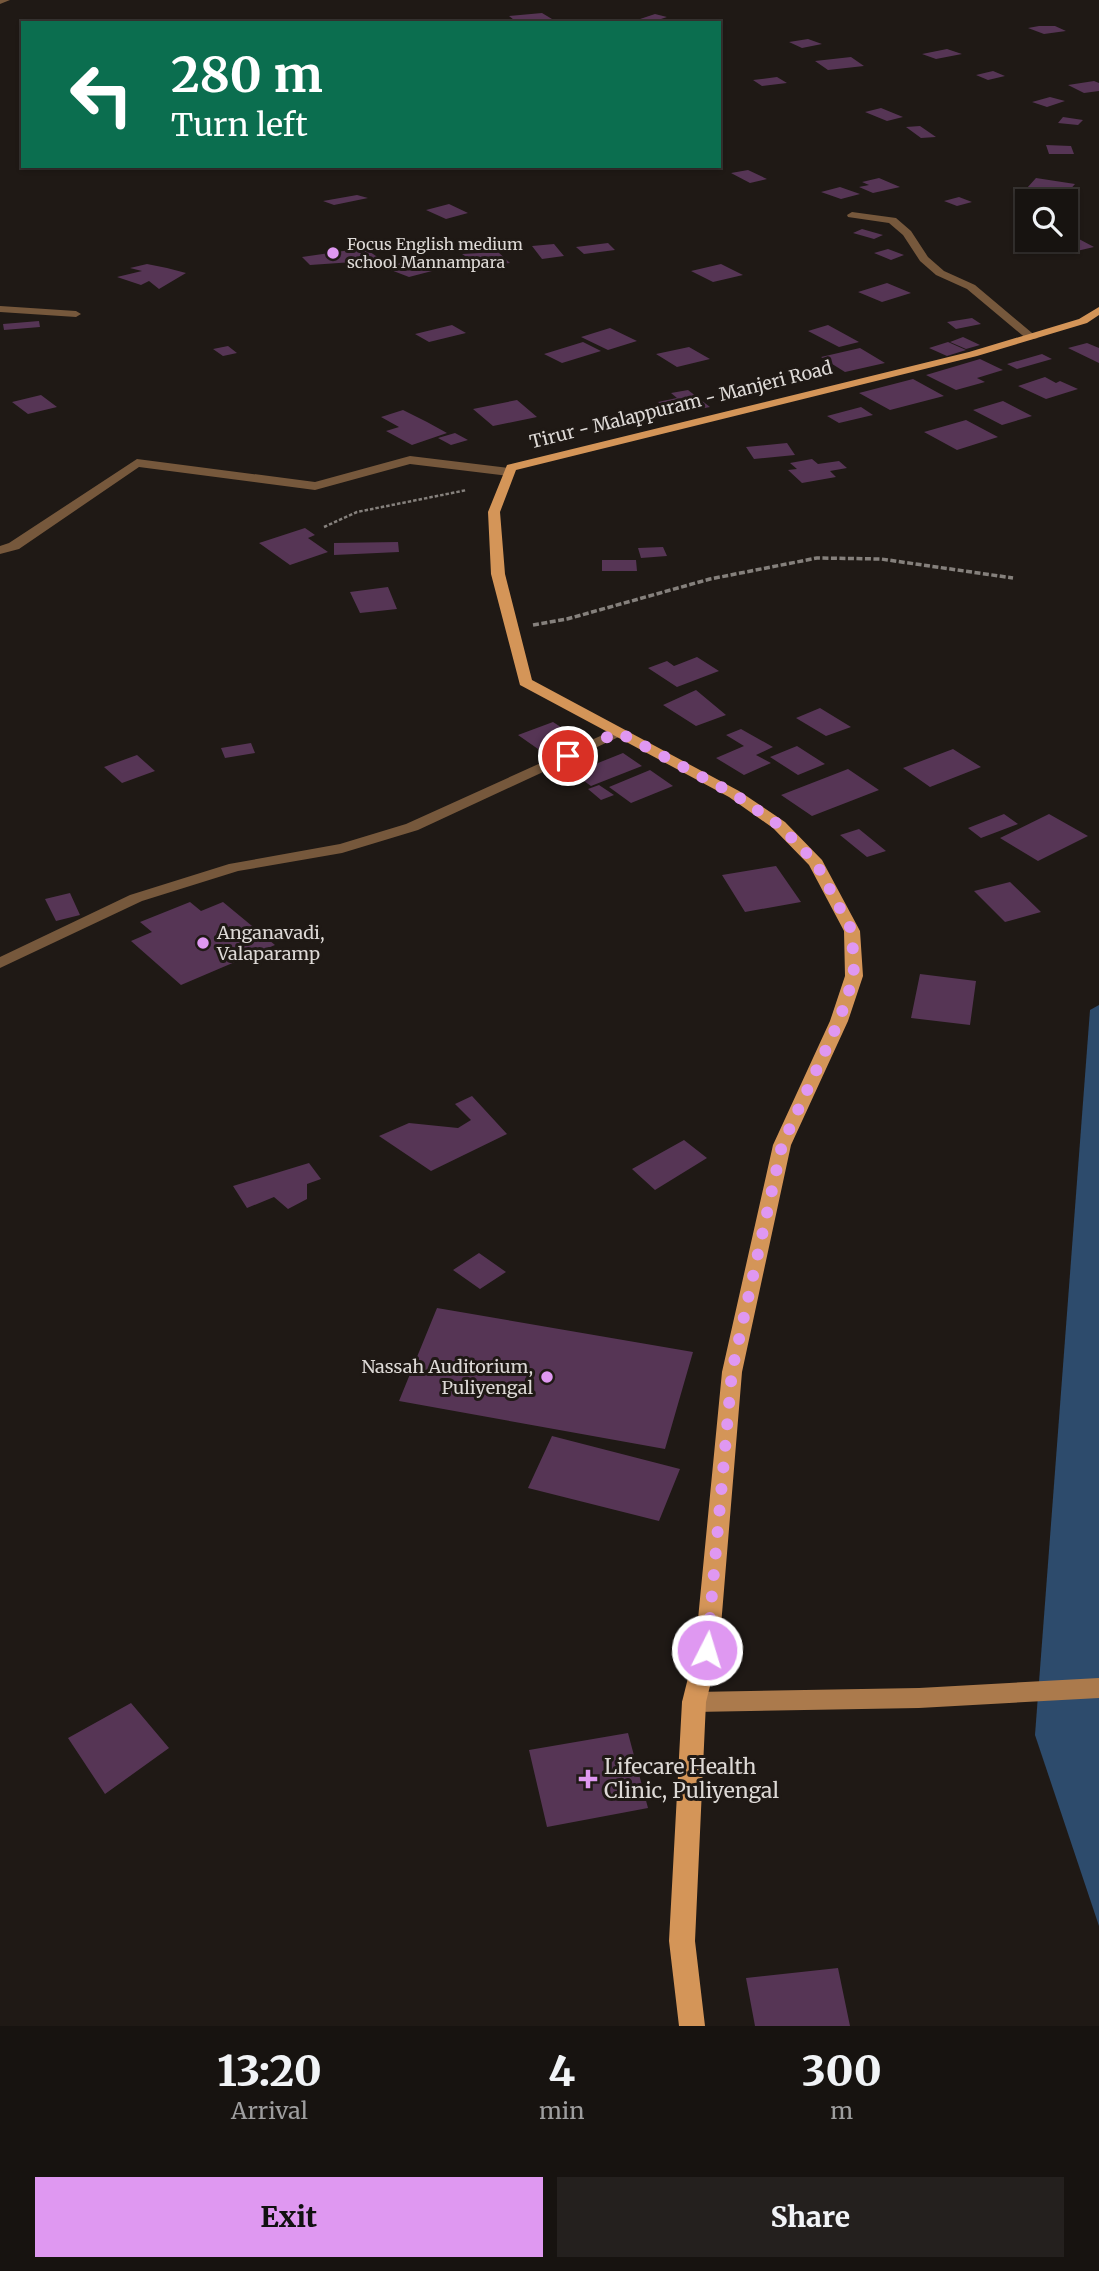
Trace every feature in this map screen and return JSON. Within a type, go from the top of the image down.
[{"type":"main road","name":"Tirur - Malappuram - Manjeri Road","points":[[509,472],[511,468],[1032,338],[1083,321],[1099,310]]},
{"type":"main road","points":[[509,472],[494,512],[498,573],[525,682],[734,794],[779,825],[816,863],[852,931],[854,976],[839,1021],[782,1145],[732,1371],[707,1650],[694,1702],[682,1941],[692,2026]]},
{"type":"street","points":[[0,2],[6,0]]},
{"type":"street","points":[[852,215],[892,220],[907,233],[932,266],[971,287],[1032,338]]},
{"type":"street","points":[[0,309],[76,314]]},
{"type":"street","points":[[0,551],[14,546],[137,463],[315,486],[410,460],[509,472]]},
{"type":"street","points":[[0,963],[136,898],[235,867],[342,848],[412,827],[618,732]]},
{"type":"street","points":[[694,1702],[919,1698],[1099,1688]]},
{"type":"path","points":[[324,527],[393,505],[432,500],[509,472]]},
{"type":"path","points":[[512,628],[566,619],[710,579],[817,558],[881,559],[1013,578]]},
{"type":"water","points":[[1099,1005],[1099,1926],[1035,1735],[1090,1010]]},
{"type":"building","points":[[542,13],[552,19],[515,21],[509,16]]},
{"type":"building","points":[[655,14],[667,17],[655,21],[640,19]]},
{"type":"building","points":[[1055,26],[1066,31],[1044,34],[1028,28]]},
{"type":"building","points":[[808,39],[822,44],[802,48],[789,42]]},
{"type":"building","points":[[947,49],[962,54],[936,59],[922,54]]},
{"type":"building","points":[[851,57],[864,66],[828,70],[815,61]]},
{"type":"building","points":[[993,71],[1005,76],[988,80],[976,75]]},
{"type":"building","points":[[777,77],[787,83],[762,86],[753,80]]},
{"type":"building","points":[[1094,81],[1099,83],[1099,91],[1084,93],[1068,85]]},
{"type":"building","points":[[1050,97],[1065,101],[1047,107],[1032,102]]},
{"type":"building","points":[[881,108],[903,117],[887,121],[865,112]]},
{"type":"building","points":[[1063,117],[1083,120],[1078,125],[1058,123]]},
{"type":"building","points":[[920,126],[936,137],[921,138],[906,127]]},
{"type":"building","points":[[1046,145],[1071,146],[1074,154],[1049,154]]},
{"type":"building","points":[[406,168],[439,168],[414,170]]},
{"type":"building","points":[[748,170],[767,179],[750,183],[731,173]]},
{"type":"building","points":[[879,178],[900,187],[873,193],[859,187],[869,185],[862,182]]},
{"type":"building","points":[[1036,178],[1075,184],[1071,189],[1027,188]]},
{"type":"building","points":[[840,187],[860,194],[841,199],[821,192]]},
{"type":"building","points":[[357,195],[368,198],[334,205],[323,201]]},
{"type":"building","points":[[959,197],[972,202],[957,206],[944,201]]},
{"type":"building","points":[[449,204],[468,213],[446,219],[426,210]]},
{"type":"building","points":[[862,229],[883,235],[874,239],[853,233]]},
{"type":"building","points":[[1078,239],[1094,247],[1078,251]]},
{"type":"building","points":[[608,243],[615,250],[584,254],[576,247]]},
{"type":"building","points":[[554,244],[564,256],[542,259],[532,246]]},
{"type":"building","points":[[364,248],[382,260],[310,265],[302,257]]},
{"type":"building","points":[[888,249],[904,255],[891,260],[874,253]]},
{"type":"building","points":[[498,252],[510,263],[480,266],[462,254]]},
{"type":"building","points":[[410,261],[432,271],[409,277],[383,267]]},
{"type":"building","points":[[147,264],[186,273],[159,289],[149,281],[141,285],[117,277],[142,271],[130,268]]},
{"type":"building","points":[[721,264],[743,275],[713,282],[691,271]]},
{"type":"building","points":[[887,283],[911,293],[882,302],[858,292]]},
{"type":"building","points":[[972,318],[981,324],[956,329],[947,322]]},
{"type":"building","points":[[39,321],[40,327],[4,330],[3,324]]},
{"type":"building","points":[[452,325],[466,333],[429,342],[415,334]]},
{"type":"building","points":[[828,325],[859,342],[839,347],[808,331]]},
{"type":"building","points":[[610,328],[637,341],[608,350],[581,337]]},
{"type":"building","points":[[963,337],[980,345],[966,349],[950,342]]},
{"type":"building","points":[[583,342],[601,351],[562,363],[544,354]]},
{"type":"building","points":[[948,342],[966,350],[947,356],[929,348]]},
{"type":"building","points":[[1087,343],[1099,348],[1099,363],[1068,348]]},
{"type":"building","points":[[228,346],[237,353],[223,356],[213,349]]},
{"type":"building","points":[[689,347],[710,359],[677,367],[656,354]]},
{"type":"building","points":[[860,348],[885,363],[845,372],[821,357]]},
{"type":"building","points":[[1042,354],[1052,359],[1017,369],[1007,364]]},
{"type":"building","points":[[980,359],[1003,370],[977,378],[985,382],[956,390],[926,375]]},
{"type":"building","points":[[1045,377],[1078,389],[1046,399],[1018,386]]},
{"type":"building","points":[[913,379],[944,396],[890,410],[859,393]]},
{"type":"building","points":[[688,390],[710,407],[674,414],[658,402],[677,398],[671,393]]},
{"type":"building","points":[[41,395],[57,407],[28,414],[12,402]]},
{"type":"building","points":[[517,400],[537,417],[493,426],[473,409]]},
{"type":"building","points":[[1003,401],[1032,416],[1002,425],[973,410]]},
{"type":"building","points":[[861,407],[873,415],[839,423],[827,416]]},
{"type":"building","points":[[403,410],[447,433],[412,445],[386,431],[399,427],[381,417]]},
{"type":"building","points":[[966,420],[998,437],[957,450],[924,432]]},
{"type":"building","points":[[455,433],[468,440],[451,445],[438,438]]},
{"type":"building","points":[[787,443],[795,455],[754,459],[746,447]]},
{"type":"building","points":[[812,459],[818,464],[839,461],[847,468],[830,471],[836,477],[802,483],[788,470],[797,469],[790,463]]},
{"type":"building","points":[[305,528],[315,535],[308,538],[328,552],[290,565],[259,543]]},
{"type":"building","points":[[398,542],[399,552],[334,555],[334,543]]},
{"type":"building","points":[[663,547],[667,556],[641,558],[638,548]]},
{"type":"building","points":[[602,560],[636,560],[637,571],[602,571]]},
{"type":"building","points":[[388,587],[397,609],[360,613],[350,592]]},
{"type":"building","points":[[697,657],[719,671],[677,687],[648,668],[667,661],[674,666]]},
{"type":"building","points":[[696,690],[726,715],[696,726],[663,705]]},
{"type":"building","points":[[820,708],[851,727],[826,736],[796,718]]},
{"type":"building","points":[[553,722],[584,742],[548,756],[518,735]]},
{"type":"building","points":[[741,729],[773,747],[756,755],[771,763],[744,775],[716,758],[744,746],[726,735]]},
{"type":"building","points":[[251,743],[255,753],[225,758],[221,748]]},
{"type":"building","points":[[797,746],[825,764],[798,775],[770,757]]},
{"type":"building","points":[[953,749],[981,767],[930,787],[903,768]]},
{"type":"building","points":[[623,753],[642,766],[591,786],[573,773]]},
{"type":"building","points":[[137,755],[155,771],[122,783],[104,767]]},
{"type":"building","points":[[848,769],[879,790],[812,816],[781,795]]},
{"type":"building","points":[[650,770],[673,786],[631,803],[609,787]]},
{"type":"building","points":[[599,785],[614,795],[601,800],[588,789]]},
{"type":"building","points":[[1004,814],[1018,824],[981,838],[968,828]]},
{"type":"building","points":[[1049,814],[1088,836],[1038,861],[1000,838]]},
{"type":"building","points":[[859,829],[886,851],[867,857],[840,835]]},
{"type":"building","points":[[776,866],[801,902],[745,912],[722,875]]},
{"type":"building","points":[[1010,882],[1041,912],[1005,922],[974,891]]},
{"type":"building","points":[[70,893],[80,915],[56,921],[45,899]]},
{"type":"building","name":"Anganavadi, Valaparamp","points":[[190,902],[201,911],[223,902],[275,945],[181,985],[131,941],[152,932],[140,922]]},
{"type":"building","points":[[920,974],[976,981],[970,1025],[911,1018]]},
{"type":"building","points":[[472,1096],[507,1134],[431,1171],[379,1136],[409,1123],[458,1128],[471,1120],[455,1104]]},
{"type":"building","points":[[684,1140],[707,1158],[655,1190],[632,1169]]},
{"type":"building","points":[[309,1163],[321,1179],[307,1184],[307,1199],[288,1209],[274,1197],[247,1208],[233,1186]]},
{"type":"building","points":[[479,1253],[506,1272],[480,1289],[453,1270]]},
{"type":"building","name":"Nassah Auditorium, Puliyengal","points":[[437,1308],[693,1352],[665,1449],[399,1401]]},
{"type":"building","points":[[552,1436],[680,1469],[659,1521],[528,1488]]},
{"type":"building","points":[[131,1703],[169,1748],[105,1794],[68,1738]]},
{"type":"building","name":"Lifecare Health Clinic, Puliyengal","points":[[628,1733],[648,1808],[547,1827],[529,1750]]},
{"type":"building","points":[[838,1968],[850,2026],[755,2026],[746,1978]]},
{"type":"place","name":"Focus English medium school Mannampara","points":[[333,253]]},
{"type":"place","name":"Anganavadi, Valaparamp","points":[[203,943]]},
{"type":"place","name":"Nassah Auditorium, Puliyengal","points":[[547,1377]]},
{"type":"place","name":"Lifecare Health Clinic, Puliyengal","points":[[588,1779]]},
{"type":"route","points":[[568,756],[618,732],[734,794],[779,825],[816,863],[852,931],[854,976],[839,1021],[782,1145],[732,1371],[707,1650]]}]
